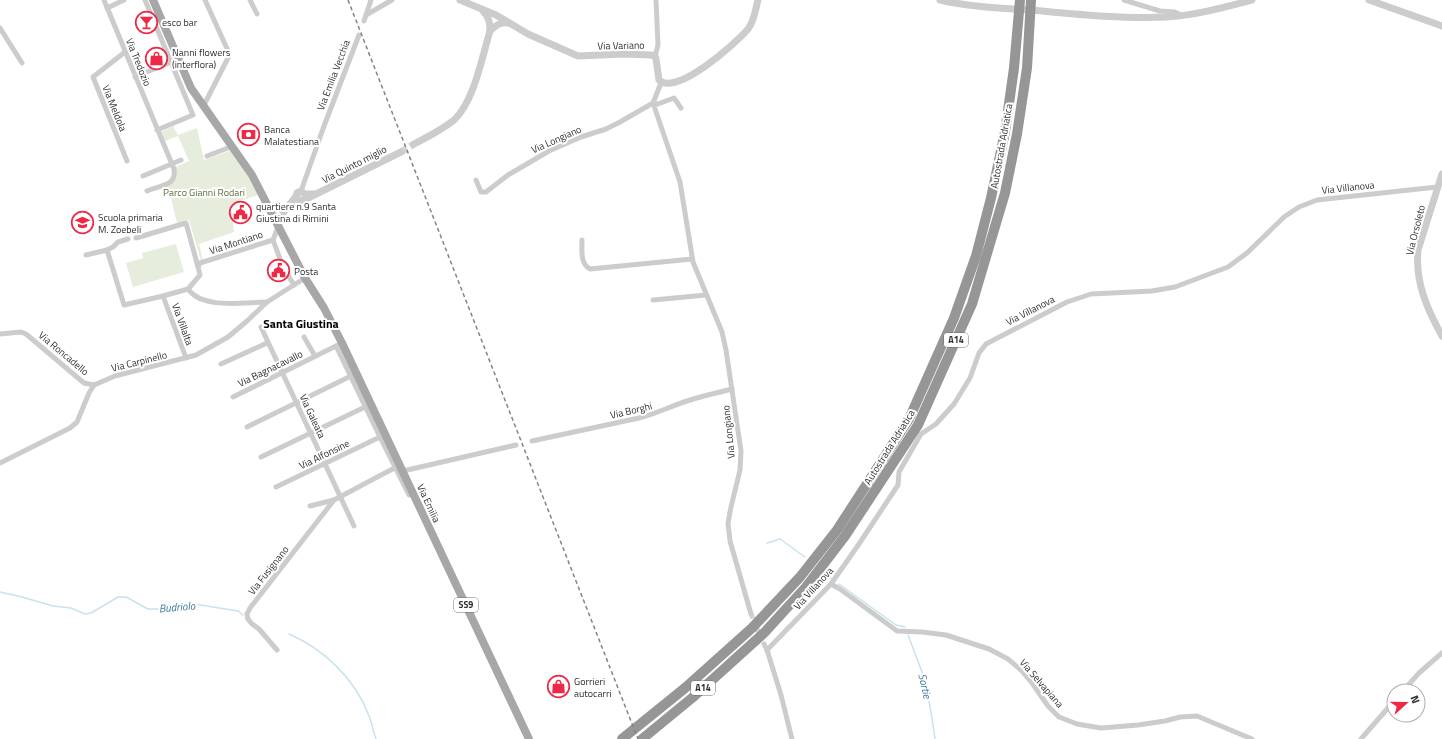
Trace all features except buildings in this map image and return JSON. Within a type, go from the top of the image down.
[{"type":"highway","name":"Autostrada Adriatica","points":[[626,736],[685,688],[756,625],[800,577],[837,530],[909,419],[954,318],[976,256],[991,198],[1005,132],[1014,68],[1020,0]]},
{"type":"highway","name":"Autostrada Adriatica","points":[[644,737],[762,638],[806,587],[845,536],[918,425],[972,304],[1005,193],[1017,134],[1026,68],[1031,0]]},
{"type":"main road","name":"Via Emilia","points":[[152,0],[159,23],[187,90],[204,105],[252,175],[305,278],[324,308],[339,345],[528,738]]},
{"type":"street","name":"Via Tredozio","points":[[104,0],[175,174],[173,180],[167,185],[158,186],[147,191]]},
{"type":"street","points":[[107,8],[124,0]]},
{"type":"street","points":[[204,105],[228,58],[229,53],[205,0]]},
{"type":"street","points":[[250,0],[257,14]]},
{"type":"street","points":[[364,21],[371,0]]},
{"type":"street","points":[[366,15],[392,0]]},
{"type":"street","name":"Via Variano","points":[[460,0],[496,15],[528,34],[578,56],[624,54],[655,56],[659,80],[661,82]]},
{"type":"street","points":[[655,56],[658,45],[656,0]]},
{"type":"street","points":[[653,103],[661,82],[670,83],[680,81],[692,75],[712,61],[748,29],[754,19],[758,0]]},
{"type":"street","points":[[940,0],[1004,8],[1140,18],[1181,15],[1252,0]]},
{"type":"street","points":[[1124,0],[1160,10],[1175,12],[1181,15]]},
{"type":"street","points":[[1369,0],[1442,26]]},
{"type":"street","points":[[481,9],[493,23]]},
{"type":"street","points":[[414,144],[443,128],[454,120],[463,109],[471,94],[496,15]]},
{"type":"street","name":"Via Emilia","points":[[159,23],[171,62],[187,90]]},
{"type":"street","points":[[493,23],[509,23]]},
{"type":"street","points":[[0,28],[22,63]]},
{"type":"street","name":"Via Emilia Vecchia","points":[[278,227],[281,216],[289,206],[302,196],[324,126],[359,35]]},
{"type":"street","name":"Via Meldola","points":[[125,52],[92,77],[127,161]]},
{"type":"street","points":[[136,77],[171,62]]},
{"type":"street","points":[[157,130],[193,115],[187,90]]},
{"type":"street","name":"Via Longiano","points":[[476,180],[481,192],[486,192],[508,175],[530,161],[562,145],[606,129],[653,103],[658,104],[674,98],[681,108]]},
{"type":"street","name":"Via Longiano","points":[[653,103],[681,188],[692,259],[722,332],[726,350],[741,457],[740,470],[728,523],[730,541],[751,614]]},
{"type":"street","points":[[207,156],[233,146]]},
{"type":"street","name":"Via Quinto miglio","points":[[302,196],[317,194],[401,152]]},
{"type":"street","points":[[144,176],[181,160]]},
{"type":"street","name":"Via Orsoleto","points":[[1442,174],[1418,250],[1417,267],[1424,300],[1442,336]]},
{"type":"street","name":"Via Villanova","points":[[767,650],[831,584],[898,485],[899,472],[921,434],[936,424],[954,404],[970,378],[979,353],[986,344],[1067,302],[1091,294],[1152,291],[1175,287],[1228,267],[1247,254],[1284,217],[1299,207],[1317,200],[1437,187]]},
{"type":"street","points":[[136,238],[186,223],[200,275],[188,289],[195,297],[213,302],[232,304],[267,302]]},
{"type":"street","points":[[278,227],[273,240],[283,267],[294,285],[305,278]]},
{"type":"street","points":[[86,255],[108,250],[118,242],[128,239]]},
{"type":"street","name":"Via Montiano","points":[[198,267],[200,263],[273,240]]},
{"type":"street","points":[[582,240],[583,263],[585,267],[590,269],[692,259]]},
{"type":"street","name":"Via Villalta","points":[[108,250],[124,305],[188,289]]},
{"type":"street","name":"Via Carpinello","points":[[94,384],[115,376],[196,355],[228,337],[267,302],[294,285]]},
{"type":"street","points":[[653,300],[706,295]]},
{"type":"street","name":"Via Villalta","points":[[163,296],[186,358]]},
{"type":"street","name":"Via Galeata","points":[[261,327],[341,497]]},
{"type":"street","name":"Via Roncadello","points":[[0,334],[21,332],[26,334],[84,383],[94,384]]},
{"type":"street","name":"Via Bagnacavallo","points":[[304,337],[315,356]]},
{"type":"street","points":[[221,364],[268,343]]},
{"type":"street","name":"Via Emilia","points":[[339,345],[365,407],[380,437],[399,468],[409,495]]},
{"type":"street","name":"Via Bagnacavallo","points":[[233,397],[339,345]]},
{"type":"street","points":[[247,427],[351,376]]},
{"type":"street","points":[[0,463],[70,428],[77,422],[89,392],[94,384]]},
{"type":"street","name":"Via Borghi","points":[[532,441],[640,418],[698,398],[732,390]]},
{"type":"street","points":[[261,457],[365,407]]},
{"type":"street","name":"Via Alfonsine","points":[[276,487],[380,437]]},
{"type":"street","points":[[399,468],[516,445]]},
{"type":"street","name":"Via Fusignano","points":[[310,506],[334,500],[399,468]]},
{"type":"street","points":[[341,497],[354,526]]},
{"type":"street","name":"Via Fusignano","points":[[277,650],[259,629],[252,624],[248,619],[247,614],[250,608],[334,500]]},
{"type":"street","name":"Via Selvapiana","points":[[831,584],[897,631],[922,632],[946,636],[989,649],[1008,659],[1021,670],[1048,706],[1059,717],[1077,724],[1101,728],[1138,725],[1180,717],[1197,716],[1252,739]]},
{"type":"street","points":[[762,638],[781,695],[792,739]]},
{"type":"street","points":[[1410,683],[1442,653]]},
{"type":"street","points":[[1361,739],[1386,710]]},
{"type":"green space","name":"Parco Gianni Rodari","points":[[173,126],[178,135],[197,128],[204,160],[232,150],[258,195],[234,203],[237,214],[232,216],[234,232],[199,244],[203,260],[201,261],[189,220],[177,223],[168,186],[175,167],[189,161],[178,136],[165,141],[161,132]]},
{"type":"green space","points":[[176,244],[184,272],[133,287],[126,263],[143,258],[142,253]]},
{"type":"waterway","name":"Sortie","points":[[767,543],[780,539],[805,557]]},
{"type":"waterway","name":"Sortie","points":[[827,576],[832,579]]},
{"type":"waterway","name":"Sortie","points":[[839,584],[896,625],[905,627]]},
{"type":"waterway","name":"Budriolo","points":[[0,592],[53,606],[71,608],[85,614],[91,613],[118,597],[126,597],[148,609],[171,609],[185,604],[194,604],[238,611],[243,615]]},
{"type":"waterway","name":"Budriolo","points":[[289,634],[302,640],[326,657],[347,678],[363,703],[376,739]]},
{"type":"waterway","name":"Sortie","points":[[908,635],[925,680],[935,739]]},
{"type":"tunnel","points":[[401,152],[414,144]]},
{"type":"tunnel","points":[[751,614],[761,638]]},
{"type":"railway","points":[[348,0],[638,739]]},
{"type":"place","name":"esco bar","points":[[146,22]]},
{"type":"place","name":"Nanni flowers (interflora)","points":[[157,58]]},
{"type":"place","name":"Banca Malatestiana","points":[[248,135]]},
{"type":"place","name":"quartiere n.9 Santa Giustina di Rimini","points":[[241,212]]},
{"type":"place","name":"Scuola primaria M. Zoebeli","points":[[82,223]]},
{"type":"place","name":"Posta","points":[[278,271]]},
{"type":"place","name":"Gorrieri autocarri","points":[[559,687]]},
{"type":"district","name":"Santa Giustina","points":[[301,324]]}]
